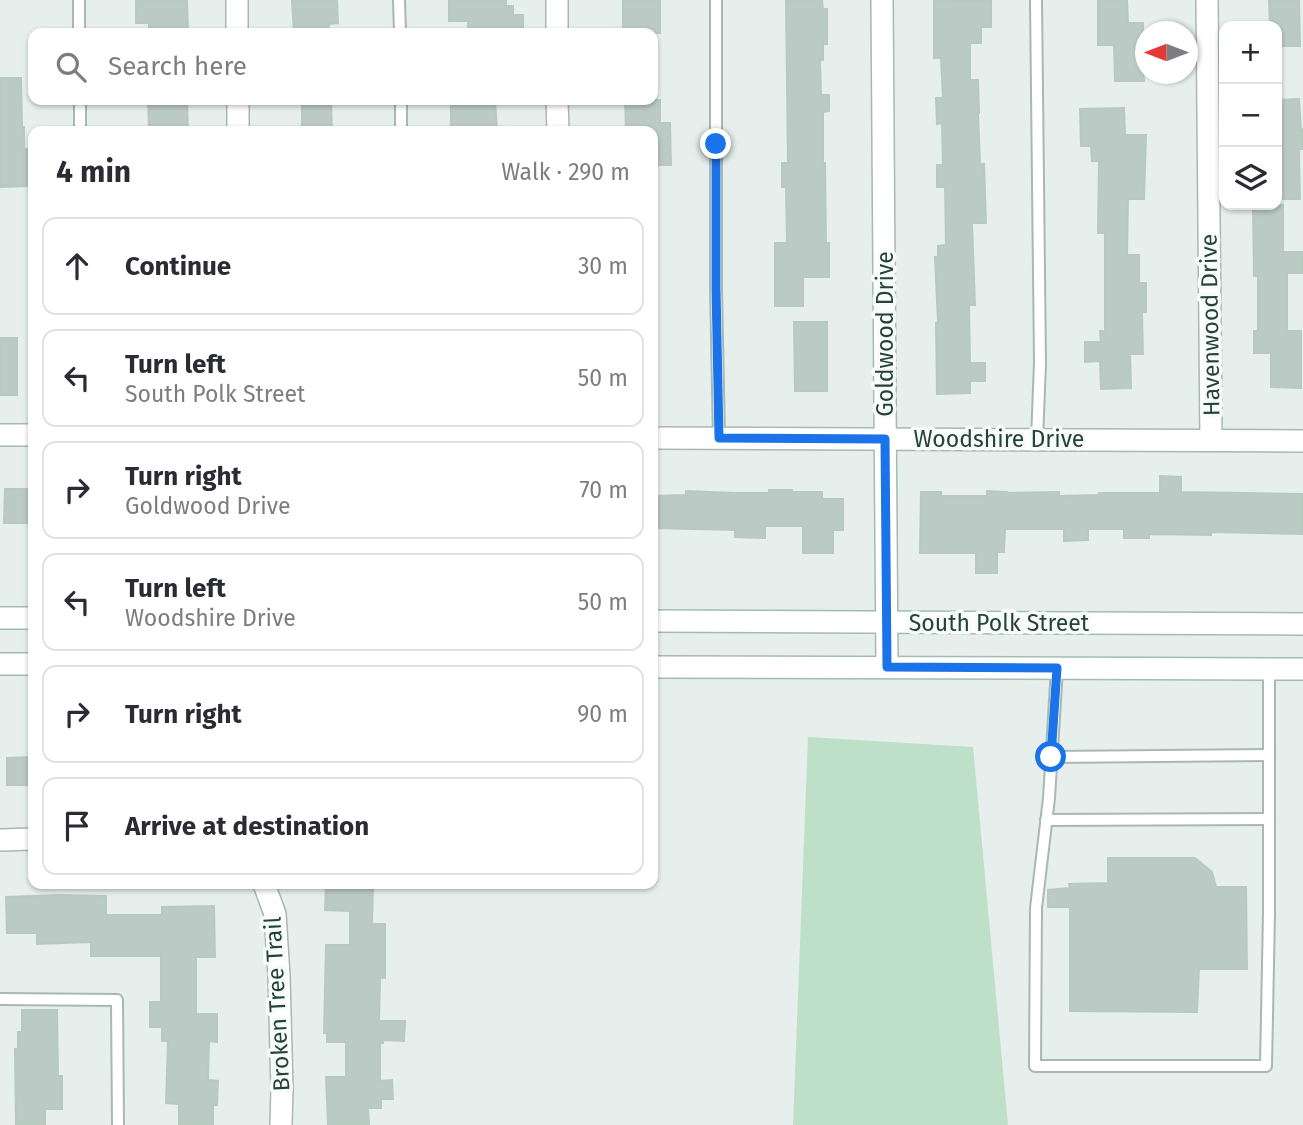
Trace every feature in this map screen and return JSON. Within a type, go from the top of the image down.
[{"type":"street","points":[[237,0],[237,28]]},
{"type":"street","points":[[556,0],[557,28]]},
{"type":"street","name":"Goldwood Drive","points":[[882,0],[887,667]]},
{"type":"street","name":"Havenwood Drive","points":[[1207,0],[1211,440]]},
{"type":"street","points":[[238,105],[238,126]]},
{"type":"street","points":[[558,105],[558,126]]},
{"type":"street","points":[[0,435],[28,435]]},
{"type":"street","name":"Woodshire Drive","points":[[658,438],[1303,441]]},
{"type":"street","points":[[0,618],[28,618]]},
{"type":"street","name":"South Polk Street","points":[[658,621],[1303,624]]},
{"type":"street","points":[[0,664],[28,664]]},
{"type":"street","name":"South Polk Street","points":[[658,667],[1303,670]]},
{"type":"street","points":[[0,839],[28,839]]},
{"type":"street","name":"Broken Tree Trail","points":[[266,889],[275,914],[280,989],[281,1125]]},
{"type":"lane","points":[[79,0],[79,28]]},
{"type":"lane","points":[[399,0],[400,28]]},
{"type":"lane","points":[[716,0],[719,438]]},
{"type":"lane","points":[[1036,0],[1040,363],[1037,440]]},
{"type":"lane","points":[[80,105],[80,126]]},
{"type":"lane","points":[[401,105],[401,126]]},
{"type":"lane","points":[[1057,668],[1046,820],[1036,908],[1035,1066],[1266,1066],[1269,669]]},
{"type":"lane","points":[[1051,757],[1269,755]]},
{"type":"lane","points":[[1046,820],[1269,819]]},
{"type":"lane","points":[[0,999],[117,1000],[118,1125]]},
{"type":"green space","points":[[808,737],[973,747],[1008,1125],[793,1125]]},
{"type":"building","points":[[136,0],[187,0],[188,28],[149,28],[149,23],[136,23]]},
{"type":"building","points":[[292,0],[337,0],[338,23],[329,24],[329,28],[294,28]]},
{"type":"building","points":[[449,0],[506,0],[506,6],[513,6],[513,15],[523,15],[523,28],[468,28],[468,21],[449,21]]},
{"type":"building","points":[[623,0],[660,0],[660,33],[658,28],[623,28]]},
{"type":"building","points":[[786,0],[822,0],[823,9],[827,9],[827,44],[823,44],[823,60],[820,60],[821,95],[829,95],[829,111],[823,112],[823,163],[829,277],[803,277],[803,306],[775,306],[775,243],[787,243],[786,187],[782,187],[782,163],[788,163]]},
{"type":"building","points":[[934,0],[991,1],[991,27],[981,27],[981,43],[970,43],[970,80],[978,80],[980,164],[984,164],[986,223],[972,223],[975,305],[969,305],[970,363],[985,363],[985,381],[970,381],[970,393],[937,394],[935,257],[938,257],[938,246],[946,245],[945,187],[937,187],[937,165],[943,165],[942,123],[937,124],[936,98],[943,98],[941,58],[934,58]]},
{"type":"building","points":[[1098,0],[1127,0],[1128,23],[1135,23],[1135,81],[1115,81],[1114,45],[1098,45]]},
{"type":"building","points":[[1269,0],[1299,0],[1300,46],[1282,46],[1282,21],[1270,21]]},
{"type":"building","points":[[0,78],[21,78],[27,186],[0,187]]},
{"type":"building","points":[[1299,99],[1301,130],[1303,129],[1303,149],[1299,149],[1300,199],[1282,199],[1282,100]]},
{"type":"building","points":[[660,100],[660,123],[670,123],[671,165],[658,165],[658,126],[626,126],[625,105],[658,105]]},
{"type":"building","points":[[148,105],[187,105],[188,126],[149,126]]},
{"type":"building","points":[[302,105],[331,105],[332,126],[302,126]]},
{"type":"building","points":[[451,105],[495,105],[497,126],[451,126]]},
{"type":"building","points":[[1124,108],[1125,135],[1146,135],[1144,199],[1128,199],[1127,255],[1139,255],[1139,283],[1146,283],[1146,312],[1142,312],[1143,354],[1130,354],[1131,388],[1101,389],[1100,361],[1085,362],[1085,342],[1101,342],[1100,331],[1105,331],[1105,233],[1098,233],[1099,161],[1092,161],[1091,146],[1081,146],[1080,109]]},
{"type":"building","points":[[1283,205],[1283,252],[1303,252],[1303,273],[1287,273],[1287,331],[1301,331],[1301,388],[1271,387],[1271,353],[1254,353],[1254,331],[1258,331],[1258,276],[1254,276],[1253,210],[1282,210]]},
{"type":"building","points":[[794,322],[827,322],[827,391],[795,391]]},
{"type":"building","points":[[0,338],[17,338],[17,395],[0,395]]},
{"type":"building","points":[[1160,476],[1181,477],[1181,492],[1303,494],[1303,534],[1211,532],[1211,535],[1149,534],[1149,538],[1124,538],[1124,529],[1088,529],[1088,540],[1064,541],[1064,529],[1005,529],[1004,552],[997,552],[997,573],[976,573],[976,553],[920,553],[921,492],[941,492],[941,496],[987,496],[987,491],[1059,492],[1059,496],[1160,493]]},
{"type":"building","points":[[5,489],[28,489],[28,523],[4,523]]},
{"type":"building","points":[[769,490],[822,492],[822,499],[843,499],[843,530],[833,530],[833,553],[803,553],[803,526],[765,526],[765,538],[735,537],[735,530],[658,528],[658,496],[686,495],[686,491],[769,493]]},
{"type":"building","points":[[28,757],[28,785],[7,785],[7,758]]},
{"type":"building","points":[[1108,858],[1195,858],[1212,872],[1216,887],[1246,887],[1247,969],[1199,969],[1197,1012],[1070,1011],[1070,907],[1048,907],[1048,890],[1070,888],[1069,884],[1108,883]]},
{"type":"building","points":[[326,889],[373,889],[372,924],[385,924],[385,978],[380,978],[379,1021],[405,1021],[404,1041],[383,1040],[383,1043],[380,1043],[380,1081],[392,1080],[393,1099],[381,1099],[381,1108],[368,1108],[369,1125],[328,1125],[326,1077],[346,1077],[346,1042],[327,1042],[327,1033],[324,1033],[326,945],[350,945],[350,911],[325,910]]},
{"type":"building","points":[[106,896],[106,915],[162,915],[162,907],[214,906],[215,957],[196,957],[196,1014],[217,1014],[217,1042],[209,1041],[208,1080],[218,1081],[217,1105],[213,1105],[213,1125],[179,1125],[179,1104],[166,1103],[168,1041],[162,1041],[162,1027],[150,1027],[150,1002],[161,1002],[161,956],[91,956],[91,942],[37,944],[37,933],[7,933],[6,897]]},
{"type":"building","points":[[22,1010],[57,1010],[58,1076],[62,1076],[62,1109],[45,1109],[45,1125],[16,1125],[15,1049],[18,1049],[18,1032],[22,1032]]},
{"type":"route","points":[[716,144],[719,438],[885,439],[887,667],[1057,668],[1051,757]]}]
